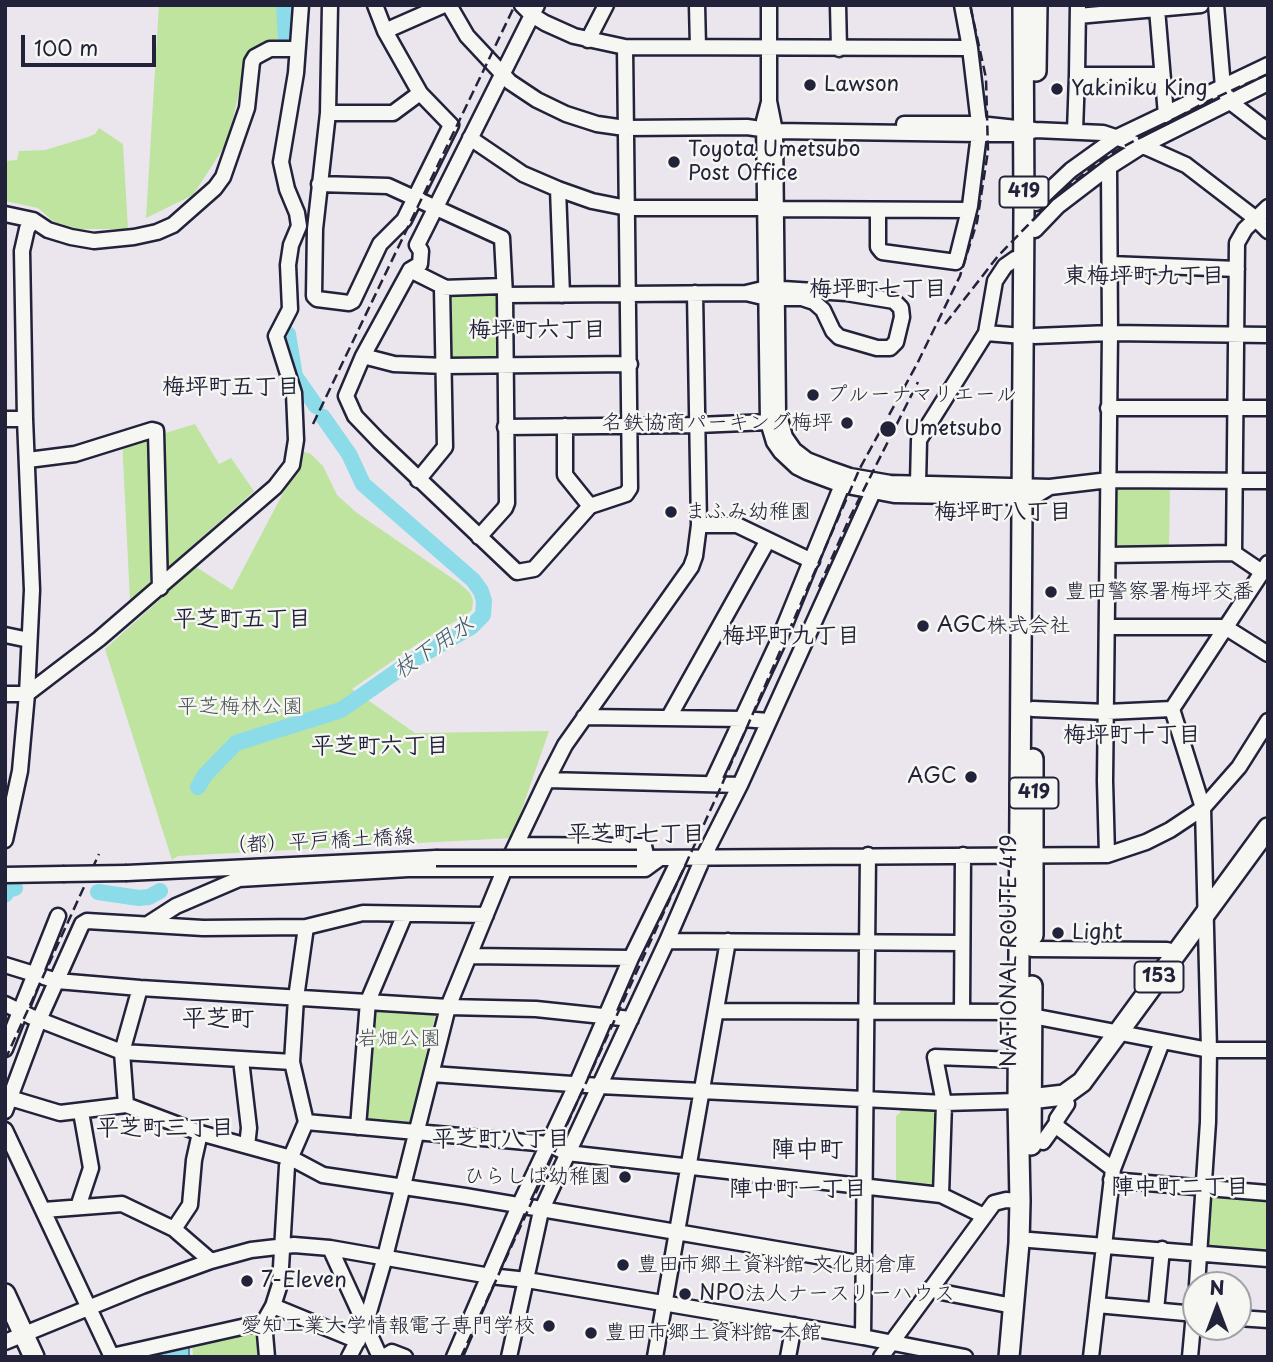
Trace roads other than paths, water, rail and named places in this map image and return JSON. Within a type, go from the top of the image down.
[{"type":"highway","name":"NATIONAL ROUTE 419","points":[[1023,5],[1027,130],[1036,203],[1029,336],[1033,490],[1033,709],[1027,857],[1032,949],[1018,1060],[1025,1100]]},
{"type":"highway","name":"NATIONAL ROUTE 419","points":[[1022,257],[1027,130],[1037,5]]},
{"type":"highway","name":"419","points":[[1022,257],[1029,336]]},
{"type":"highway","name":"NATIONAL ROUTE 419","points":[[1025,1100],[1033,490]]},
{"type":"highway","name":"153","points":[[1064,1095],[1082,1082],[1268,828]]},
{"type":"highway","points":[[1025,1100],[1064,1095]]},
{"type":"highway","points":[[1009,1357],[1019,1243],[1025,1100]]},
{"type":"highway","points":[[1021,1357],[1030,1240],[1025,1100]]},
{"type":"highway","points":[[5,1294],[34,1357]]},
{"type":"street","points":[[5,694],[27,694],[99,639],[275,487],[292,465],[296,440],[294,393],[276,337],[290,309],[288,265],[291,244],[299,226],[281,162],[296,73],[301,5]]},
{"type":"street","points":[[330,5],[328,113],[319,184],[314,296],[317,299],[349,303],[353,300],[380,244],[398,228],[415,199],[451,125],[420,93],[385,31],[375,5]]},
{"type":"street","points":[[385,31],[447,5],[467,36],[502,75],[537,100],[566,114],[597,124],[625,128],[979,129],[1103,133],[1142,146],[1192,169],[1268,231]]},
{"type":"street","points":[[588,40],[607,5]]},
{"type":"street","points":[[697,5],[698,47]]},
{"type":"street","points":[[769,5],[773,293],[778,412],[785,437],[794,450],[807,460],[850,476],[890,483],[1033,490]]},
{"type":"street","points":[[838,5],[839,49]]},
{"type":"street","points":[[878,210],[878,247],[882,252],[956,262],[969,210],[979,129],[962,5]]},
{"type":"street","points":[[1074,131],[1078,11],[1201,5]]},
{"type":"street","points":[[1216,5],[1226,94],[1268,131]]},
{"type":"street","points":[[625,47],[630,488],[626,494],[590,506],[534,569],[517,572],[418,480],[355,416],[346,396],[363,356],[410,270],[420,264],[421,251],[417,245],[502,75],[531,9],[567,33],[625,47],[970,48]]},
{"type":"street","points":[[1157,9],[1166,115]]},
{"type":"street","points":[[5,214],[33,220],[48,230],[61,234],[94,241],[157,232],[173,225],[215,188],[223,177],[247,108],[252,62],[255,57],[270,49],[297,49]]},
{"type":"street","points":[[1035,230],[1058,206],[1109,167],[1268,65]]},
{"type":"street","points":[[1077,75],[1161,75]]},
{"type":"street","points":[[1036,203],[1071,170],[1117,137],[1166,115],[1268,83]]},
{"type":"street","points":[[328,113],[393,113],[420,93]]},
{"type":"street","points":[[470,138],[523,174],[558,189],[627,208],[969,210]]},
{"type":"street","points":[[1107,855],[1109,167]]},
{"type":"street","points":[[319,184],[388,186],[502,238],[507,503],[479,537]]},
{"type":"street","points":[[558,189],[562,295]]},
{"type":"street","points":[[1234,553],[1237,243],[1245,229],[1268,207]]},
{"type":"street","points":[[5,840],[20,771],[33,590],[25,419],[22,251],[27,229],[33,220]]},
{"type":"street","points":[[299,226],[316,229]]},
{"type":"street","points":[[918,484],[919,440],[986,333],[995,281],[1005,266],[1022,257]]},
{"type":"street","points":[[1110,264],[1237,269]]},
{"type":"street","points":[[410,270],[443,287],[562,295],[695,293],[773,293],[846,293],[894,301],[901,308],[902,317],[897,342],[890,348],[877,348],[839,337],[823,310],[814,302],[773,293]]},
{"type":"street","points":[[418,480],[445,447],[443,287]]},
{"type":"street","points":[[349,1357],[365,1326],[385,1257],[448,1007],[505,869],[547,779],[584,716],[691,567],[698,546],[695,293]]},
{"type":"street","points":[[773,293],[768,422],[774,442],[797,467],[842,485],[873,492],[917,496],[1033,490],[1110,480],[1268,481]]},
{"type":"street","points":[[986,333],[1029,336],[1110,333],[1268,335]]},
{"type":"street","points":[[363,356],[394,364],[444,366],[630,363]]},
{"type":"street","points":[[1108,408],[1268,408]]},
{"type":"street","points":[[5,419],[25,419]]},
{"type":"street","points":[[505,427],[768,422]]},
{"type":"street","points":[[565,426],[565,475],[590,506]]},
{"type":"street","points":[[28,460],[75,454],[156,431],[160,588]]},
{"type":"street","points":[[712,783],[812,561],[842,485]]},
{"type":"street","points":[[515,1357],[509,1356],[541,1211],[873,492]]},
{"type":"street","points":[[699,525],[737,525],[812,561]]},
{"type":"street","points":[[669,718],[768,540]]},
{"type":"street","points":[[1108,555],[1234,553],[1265,568],[1172,709]]},
{"type":"street","points":[[1108,626],[1225,627],[1268,654]]},
{"type":"street","points":[[5,635],[29,640]]},
{"type":"street","points":[[1033,709],[1107,712],[1172,709]]},
{"type":"street","points":[[1172,709],[1203,808],[1209,1050],[1204,1188],[1197,1271]]},
{"type":"street","points":[[584,716],[768,721]]},
{"type":"street","name":"（都）平戸橋土橋線","points":[[5,875],[127,873],[436,858],[1107,855],[1146,842],[1203,808],[1233,774],[1268,721]]},
{"type":"street","points":[[547,779],[740,785]]},
{"type":"street","points":[[148,924],[176,906],[239,878],[408,869],[645,869],[648,858],[644,846],[517,845]]},
{"type":"street","points":[[863,1337],[867,855]]},
{"type":"street","points":[[961,1011],[963,855]]},
{"type":"street","points":[[454,1357],[631,958],[680,858]]},
{"type":"street","points":[[486,915],[363,913],[306,927],[203,928],[87,921],[82,924],[39,1020],[8,1105],[60,1113],[126,1105],[200,1133],[291,1158],[323,1175],[864,1264]]},
{"type":"street","points":[[358,1127],[368,1001],[405,914]]},
{"type":"street","points":[[5,1049],[58,916]]},
{"type":"street","points":[[267,1357],[264,1322],[274,1306],[280,1284],[287,1166],[306,1122],[292,1062],[296,998],[306,927]]},
{"type":"street","points":[[667,941],[961,943]]},
{"type":"street","points":[[655,1357],[729,941]]},
{"type":"street","points":[[1032,949],[1167,950],[1177,953]]},
{"type":"street","points":[[470,956],[631,958]]},
{"type":"street","points":[[5,965],[57,981],[448,1007],[536,1009],[631,1019]]},
{"type":"street","points":[[126,1105],[122,1052],[140,988]]},
{"type":"street","points":[[5,1004],[122,1052],[292,1062]]},
{"type":"street","points":[[717,1011],[961,1011],[1025,1014],[1209,1050],[1268,1050]]},
{"type":"street","points":[[1091,1357],[1112,1174],[1162,1042]]},
{"type":"street","points":[[941,1195],[944,1103],[936,1057],[1018,1060]]},
{"type":"street","points":[[242,1060],[250,1128],[247,1146]]},
{"type":"street","points":[[432,1074],[600,1086],[944,1103],[1025,1100]]},
{"type":"street","points":[[1043,1142],[1067,1104],[1064,1095]]},
{"type":"street","points":[[78,1207],[91,1168],[81,1112]]},
{"type":"street","points":[[306,1122],[548,1144],[567,1153],[941,1195],[984,1216]]},
{"type":"street","points":[[1056,1124],[1112,1174],[1204,1188],[1268,1193]]},
{"type":"street","points":[[5,1130],[112,1357],[264,1322]]},
{"type":"street","points":[[174,1229],[190,1205],[194,1160],[200,1133]]},
{"type":"street","points":[[881,1357],[994,1203],[1020,1201]]},
{"type":"street","points":[[44,1210],[122,1204],[174,1229],[211,1261]]},
{"type":"street","points":[[1030,1240],[1268,1259]]},
{"type":"street","points":[[5,1342],[211,1261],[251,1250],[281,1246],[330,1248],[794,1325],[965,1357]]},
{"type":"street","points":[[330,1248],[382,1357],[392,1352],[405,1357]]},
{"type":"street","points":[[1156,1310],[1162,1250]]},
{"type":"street","points":[[931,1288],[1013,1306]]},
{"type":"street","points":[[1097,1305],[1182,1313]]},
{"type":"street","points":[[274,1306],[358,1341]]},
{"type":"street","points":[[788,1357],[794,1325]]},
{"type":"water","points":[[189,1344],[189,1357],[139,1357]]},
{"type":"waterway","name":"枝下用水","points":[[284,5],[286,42]]},
{"type":"waterway","name":"枝下用水","points":[[288,334],[295,376],[316,406]]},
{"type":"waterway","name":"枝下用水","points":[[198,787],[205,775],[236,743],[341,710],[413,660],[471,627],[483,615],[484,601],[473,580],[363,484],[349,454],[323,417]]},
{"type":"waterway","name":"枝下用水","points":[[5,895],[8,890],[15,888]]},
{"type":"waterway","name":"枝下用水","points":[[98,892],[139,898],[149,897],[160,891]]},
{"type":"railway","points":[[313,424],[515,5]]},
{"type":"railway","points":[[461,1357],[720,789],[860,468],[917,364],[960,276],[977,222],[988,151],[986,78],[970,5]]},
{"type":"railway","points":[[945,324],[998,256],[1059,193],[1110,154],[1204,103],[1268,74]]},
{"type":"railway","points":[[819,587],[850,517],[918,382]]},
{"type":"railway","points":[[5,1060],[99,854]]},
{"type":"place","name":"Lawson","points":[[810,85]]},
{"type":"place","name":"Yakiniku King","points":[[1057,89]]},
{"type":"place","name":"Toyota Umetsubo Post Office","points":[[674,162]]},
{"type":"place","name":"プルーナマリエール","points":[[813,395]]},
{"type":"place","name":"名鉄協商パーキング梅坪","points":[[847,423]]},
{"type":"place","name":"Umetsubo","points":[[888,429]]},
{"type":"place","name":"まふみ幼稚園","points":[[671,512]]},
{"type":"place","name":"豊田警察署梅坪交番","points":[[1051,592]]},
{"type":"place","name":"AGC株式会社","points":[[923,626]]},
{"type":"place","name":"AGC","points":[[971,777]]},
{"type":"place","name":"Light","points":[[1058,933]]},
{"type":"place","name":"ひらしば幼稚園","points":[[625,1177]]},
{"type":"place","name":"豊田市郷土資料館 文化財倉庫","points":[[623,1265]]},
{"type":"place","name":"7-Eleven","points":[[247,1281]]},
{"type":"place","name":"NPO法人ナースリーハウス","points":[[685,1294]]},
{"type":"place","name":"愛知工業大学情報電子専門学校","points":[[549,1326]]},
{"type":"place","name":"豊田市郷土資料館 本館","points":[[591,1333]]},
{"type":"district","name":"東梅坪町九丁目","points":[[1144,277]]},
{"type":"district","name":"梅坪町七丁目","points":[[878,290]]},
{"type":"district","name":"梅坪町六丁目","points":[[537,331]]},
{"type":"district","name":"梅坪町五丁目","points":[[231,388]]},
{"type":"district","name":"梅坪町八丁目","points":[[1003,513]]},
{"type":"district","name":"平芝町五丁目","points":[[242,620]]},
{"type":"district","name":"梅坪町九丁目","points":[[791,637]]},
{"type":"district","name":"梅坪町十丁目","points":[[1132,736]]},
{"type":"district","name":"平芝町六丁目","points":[[380,747]]},
{"type":"district","name":"平芝町七丁目","points":[[636,835]]},
{"type":"district","name":"平芝町","points":[[218,1019]]},
{"type":"district","name":"平芝町三丁目","points":[[165,1129]]},
{"type":"district","name":"平芝町八丁目","points":[[501,1140]]},
{"type":"district","name":"陣中町","points":[[807,1150]]},
{"type":"district","name":"陣中町二丁目","points":[[1180,1188]]},
{"type":"district","name":"陣中町一丁目","points":[[798,1190]]},
{"type":"park label","name":"平芝梅林公園","points":[[240,707]]},
{"type":"park label","name":"岩畑公園","points":[[399,1039]]}]
